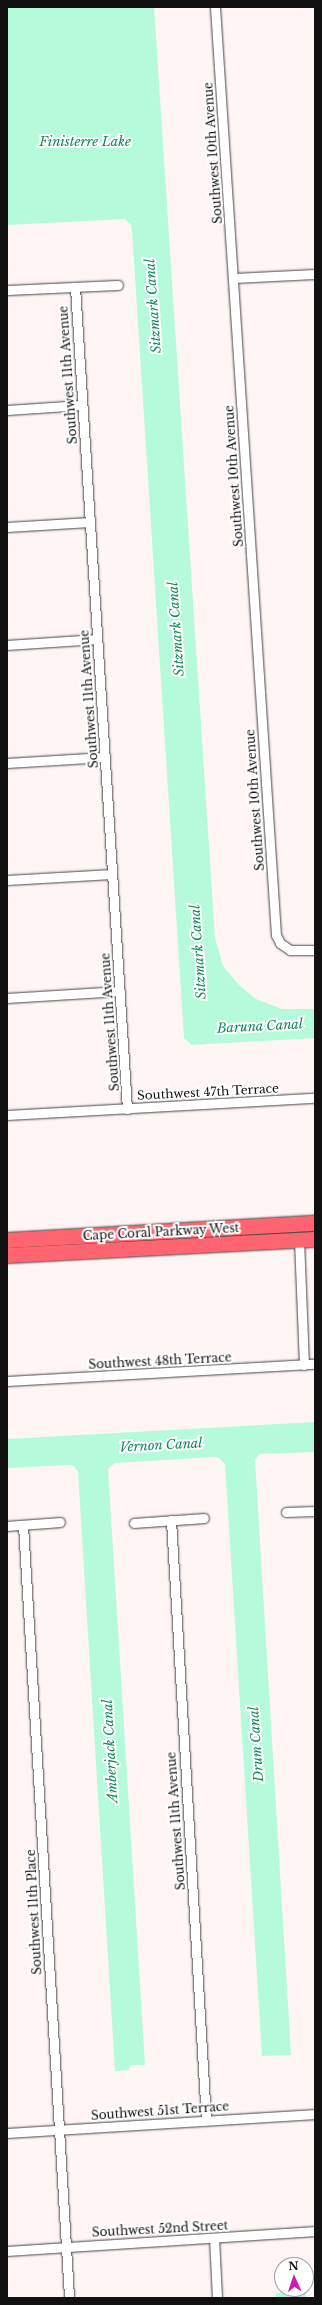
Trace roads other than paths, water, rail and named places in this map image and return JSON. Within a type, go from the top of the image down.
[{"type":"main road","name":"Cape Coral Parkway West","points":[[7,1240],[315,1224]]},
{"type":"main road","points":[[181,1246],[207,1237],[279,1233],[283,1232],[285,1225]]},
{"type":"main road","points":[[299,1240],[315,1231]]},
{"type":"main road","name":"Cape Coral Parkway West","points":[[7,1255],[315,1239]]},
{"type":"street","name":"Southwest 10th Avenue","points":[[215,7],[276,934],[280,943],[290,950],[315,950]]},
{"type":"street","points":[[233,278],[315,274]]},
{"type":"street","points":[[7,290],[118,285]]},
{"type":"street","name":"Southwest 11th Avenue","points":[[75,287],[127,1109]]},
{"type":"street","points":[[7,410],[82,405]]},
{"type":"street","points":[[7,527],[90,522]]},
{"type":"street","points":[[7,645],[97,639]]},
{"type":"street","points":[[7,763],[105,757]]},
{"type":"street","points":[[7,880],[112,874]]},
{"type":"street","points":[[7,998],[120,991]]},
{"type":"street","name":"Southwest 47th Terrace","points":[[7,1115],[315,1098]]},
{"type":"street","points":[[299,1240],[298,1251],[304,1365]]},
{"type":"street","name":"Southwest 48th Terrace","points":[[7,1382],[315,1364]]},
{"type":"street","points":[[286,1512],[315,1511]]},
{"type":"street","points":[[134,1523],[204,1518]]},
{"type":"street","name":"Southwest 11th Avenue","points":[[171,1520],[206,2120]]},
{"type":"street","points":[[7,1526],[60,1522]]},
{"type":"street","name":"Southwest 11th Place","points":[[23,1525],[69,2298]]},
{"type":"street","name":"Southwest 51st Terrace","points":[[7,2133],[315,2114]]},
{"type":"street","name":"Southwest 52nd Street","points":[[7,2251],[65,2246],[315,2231]]},
{"type":"street","points":[[214,2238],[217,2298]]},
{"type":"water","points":[[7,7],[154,7],[215,938],[223,966],[240,986],[256,999],[282,1009],[315,1009],[315,1038],[192,1045],[184,1038],[132,230],[131,225],[125,219],[7,225]]},
{"type":"water","points":[[315,1422],[315,1452],[259,1454],[255,1460],[291,2055],[262,2056],[225,1464],[219,1458],[215,1457],[115,1463],[108,1469],[145,2065],[130,2065],[129,2070],[115,2071],[78,1472],[74,1466],[69,1465],[7,1468],[7,1439]]},
{"type":"water","points":[[276,2297],[306,2297],[306,2298]]},
{"type":"water label","name":"Finisterre Lake","points":[[85,142]]},
{"type":"water label","name":"Sitzmark Canal","points":[[154,306]]},
{"type":"water label","name":"Sitzmark Canal","points":[[177,629]]},
{"type":"water label","name":"Sitzmark Canal","points":[[199,952]]},
{"type":"water label","name":"Baruna Canal","points":[[260,1027]]},
{"type":"water label","name":"Vernon Canal","points":[[161,1446]]},
{"type":"water label","name":"Drum Canal","points":[[257,1744]]},
{"type":"water label","name":"Amberjack Canal","points":[[111,1751]]}]
